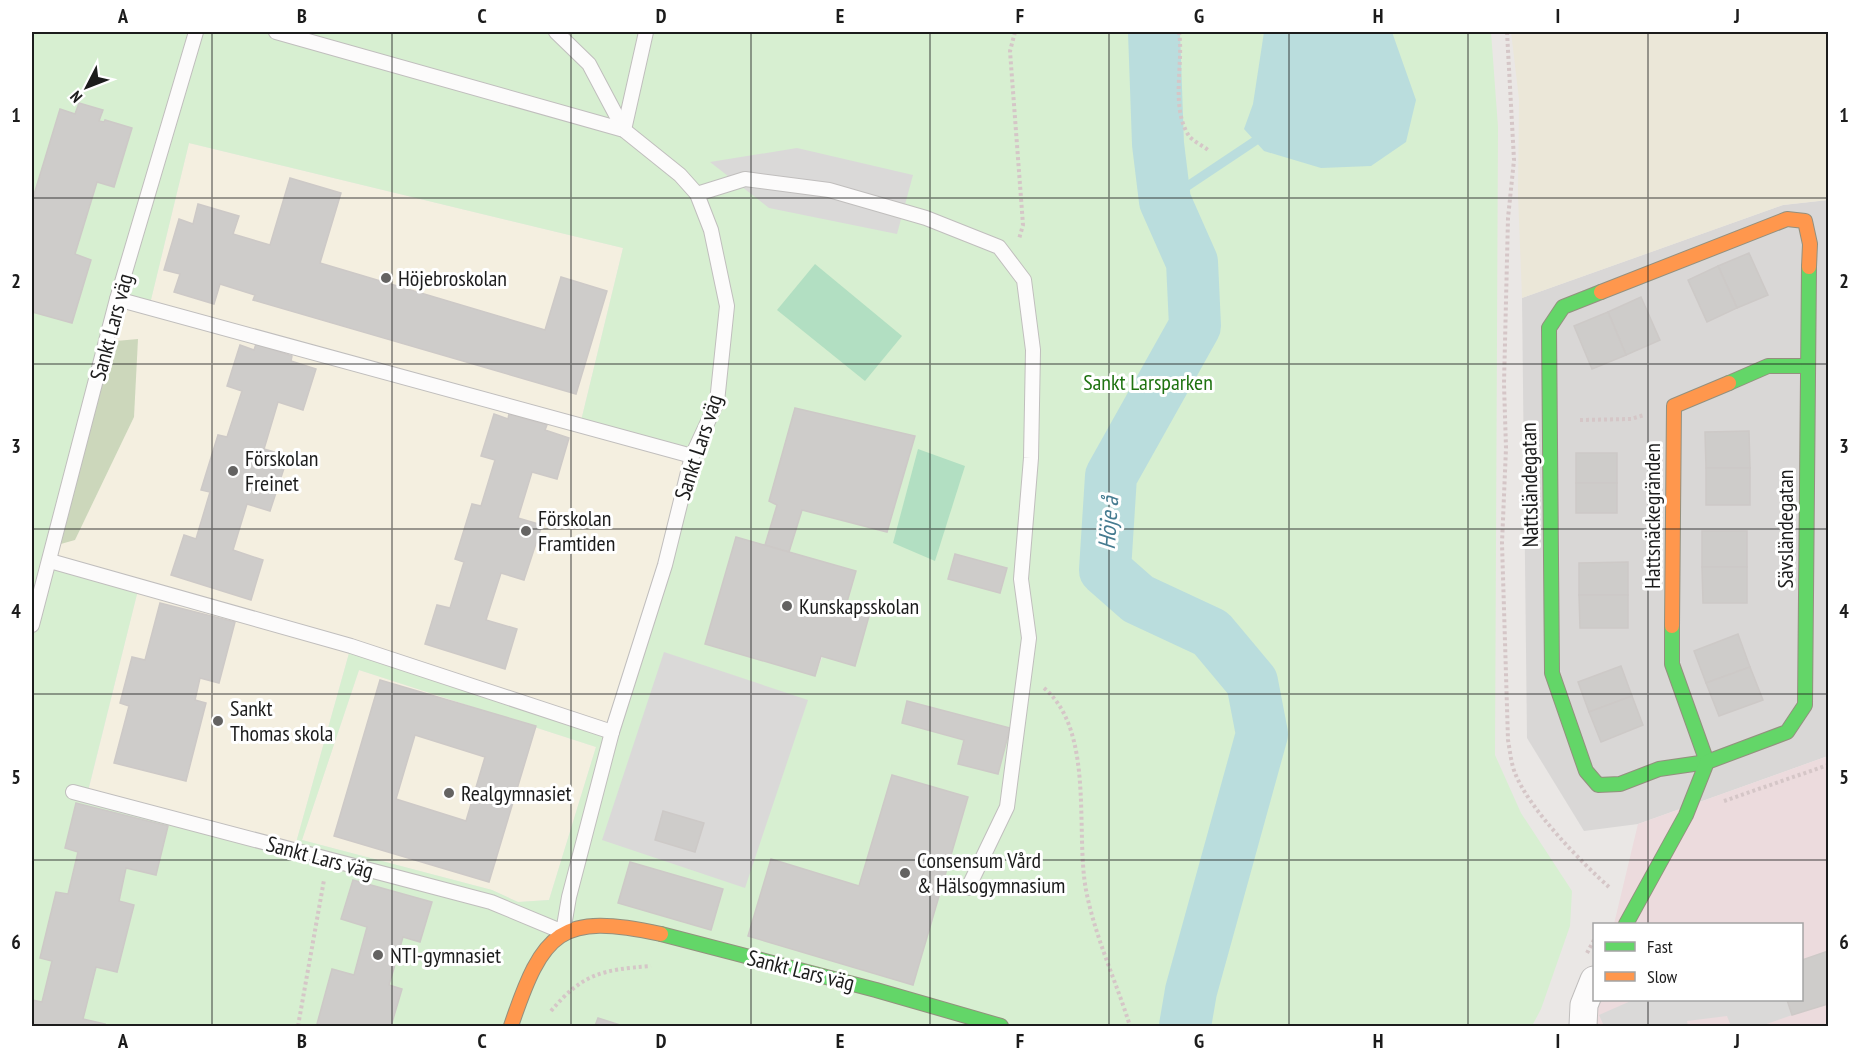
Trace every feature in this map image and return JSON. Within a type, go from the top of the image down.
[{"type":"street","name":"Sävsländegatan","points":[[1707,762],[1786,732],[1805,705],[1810,244],[1805,221],[1787,219]]},
{"type":"street","name":"Nattsländegatan","points":[[1707,762],[1659,769],[1620,784],[1607,786],[1598,784],[1586,771],[1552,673],[1549,328],[1563,307],[1787,219]]},
{"type":"street","points":[[1674,406],[1768,366],[1807,366]]},
{"type":"street","name":"Hattsnäckegränden","points":[[1674,406],[1672,664],[1707,762]]},
{"type":"street","points":[[1627,923],[1686,815],[1707,762]]},
{"type":"street","name":"Sankt Lars väg","points":[[563,932],[585,925],[612,926],[668,936],[918,1000],[1001,1026]]},
{"type":"street","points":[[511,1026],[533,970],[545,950],[563,932]]},
{"type":"street","points":[[1582,1026],[1584,1005],[1593,982]]},
{"type":"lane","name":"Sankt Lars väg","points":[[32,625],[51,561],[117,299],[196,32]]},
{"type":"lane","name":"Sankt Lars väg","points":[[73,792],[490,902],[563,932],[569,897],[612,732],[665,565],[692,456],[717,402],[727,306],[711,230],[697,194],[680,175],[624,130],[276,32]]},
{"type":"lane","points":[[556,32],[589,64],[624,130]]},
{"type":"lane","points":[[624,130],[646,32]]},
{"type":"lane","points":[[697,194],[745,179],[829,190],[926,218],[999,247],[1024,280],[1033,350],[1030,458],[1021,579],[1029,638],[1006,807],[968,888]]},
{"type":"lane","points":[[117,299],[692,456]]},
{"type":"lane","points":[[51,561],[351,646],[612,732]]},
{"type":"path","points":[[1012,263],[1023,225],[1010,51],[1015,32]]},
{"type":"path","points":[[1179,32],[1180,96],[1183,120],[1190,137],[1208,150]]},
{"type":"path","points":[[1549,421],[1631,419],[1674,406]]},
{"type":"path","points":[[1025,672],[1049,692],[1067,720],[1074,742],[1077,753],[1086,890],[1097,931],[1130,1026]]},
{"type":"path","points":[[298,1026],[328,859]]},
{"type":"path","points":[[549,1019],[551,1011],[570,988],[601,972],[657,966]]},
{"type":"shaded area","points":[[1511,32],[1828,32],[1828,200],[1783,205],[1522,298],[1518,194],[1519,99]]},
{"type":"shaded area","points":[[189,143],[623,248],[580,425],[692,456],[612,732],[351,646],[294,850],[87,796],[139,586],[50,561],[117,299],[149,308]]},
{"type":"shaded area","points":[[797,148],[913,175],[897,234],[769,208],[710,162]]},
{"type":"shaded area","points":[[1828,200],[1828,756],[1638,824],[1584,831],[1527,738],[1522,298],[1783,205]]},
{"type":"shaded area","points":[[664,652],[808,700],[745,888],[602,840]]},
{"type":"shaded area","name":"Realgymnasiet","points":[[359,670],[596,747],[549,900],[518,902],[492,890],[302,840]]},
{"type":"shaded area","points":[[1828,756],[1828,1026],[1598,1026],[1592,1012],[1595,1001],[1803,1001],[1803,923],[1614,923],[1638,824]]},
{"type":"shaded area","points":[[1631,1001],[1787,1001],[1792,1015],[1761,1026],[1731,1026],[1727,1016],[1687,1021],[1688,1026],[1604,1026],[1599,1015]]},
{"type":"green space","name":"Sankt Larsparken","points":[[32,32],[1491,32],[1498,127],[1495,755],[1521,813],[1572,891],[1570,926],[1541,1009],[1532,1026],[32,1026]],"holes":[[[189,143],[623,248],[580,425],[691,456],[612,732],[351,646],[294,850],[87,795],[139,586],[51,560],[118,299],[149,308]],[[736,537],[855,571],[815,676],[705,644]],[[359,670],[596,747],[549,900],[518,902],[492,890],[302,840]],[[893,775],[968,798],[912,985],[771,859],[859,886]]]},
{"type":"green space","points":[[815,264],[902,336],[865,381],[777,310]]},
{"type":"green space","points":[[138,339],[134,417],[75,540],[32,552],[72,345]]},
{"type":"green space","points":[[918,449],[965,466],[935,561],[893,543]]},
{"type":"water","points":[[1264,32],[1392,32],[1416,100],[1406,142],[1371,166],[1321,168],[1264,151],[1244,129],[1253,104]]},
{"type":"building","points":[[79,103],[103,110],[99,121],[104,122],[105,120],[132,128],[114,187],[97,182],[75,254],[91,260],[72,323],[32,312],[32,201],[60,109],[75,114]]},
{"type":"building","points":[[290,178],[341,193],[320,263],[545,330],[561,277],[607,291],[576,394],[253,300],[255,295],[220,284],[214,304],[174,292],[180,274],[164,270],[179,219],[193,224],[198,204],[239,216],[233,234],[270,245]]},
{"type":"building","points":[[1749,253],[1768,295],[1737,308],[1718,266]]},
{"type":"building","points":[[1718,266],[1737,308],[1707,322],[1688,280]]},
{"type":"building","points":[[1641,297],[1660,340],[1626,355],[1608,312]]},
{"type":"building","points":[[1608,312],[1626,355],[1592,369],[1574,326]]},
{"type":"building","points":[[256,344],[292,356],[291,361],[316,369],[303,410],[278,402],[264,449],[288,456],[270,511],[247,504],[233,550],[263,560],[251,600],[171,575],[184,535],[196,539],[210,492],[201,490],[218,435],[227,437],[242,391],[227,386],[240,345],[254,350]]},
{"type":"building","points":[[795,408],[915,436],[887,532],[802,510],[789,552],[765,545],[777,505],[769,501]]},
{"type":"building","points":[[494,414],[508,419],[509,414],[547,425],[545,430],[569,438],[557,479],[532,472],[518,518],[542,525],[524,580],[501,573],[486,620],[517,629],[505,669],[425,644],[437,605],[450,608],[464,562],[455,559],[472,504],[481,506],[495,460],[481,456]]},
{"type":"building","points":[[1749,431],[1750,468],[1706,468],[1705,432]]},
{"type":"building","points":[[1576,453],[1617,453],[1617,483],[1576,483]]},
{"type":"building","points":[[1706,468],[1750,468],[1750,505],[1706,505]]},
{"type":"building","points":[[1576,483],[1617,483],[1617,513],[1576,513]]},
{"type":"building","points":[[1702,531],[1747,531],[1747,567],[1702,567]]},
{"type":"building","name":"Kunskapsskolan","points":[[736,537],[856,571],[847,602],[871,609],[855,666],[821,656],[815,676],[705,644]]},
{"type":"building","points":[[955,554],[1007,568],[1000,593],[948,579]]},
{"type":"building","points":[[1628,562],[1628,595],[1579,595],[1579,563]]},
{"type":"building","points":[[1702,567],[1747,567],[1747,603],[1703,603]]},
{"type":"building","points":[[1579,595],[1628,595],[1628,628],[1580,628]]},
{"type":"building","points":[[160,603],[235,622],[219,683],[200,678],[195,700],[206,703],[186,781],[114,763],[129,706],[120,703],[132,657],[145,660]]},
{"type":"building","points":[[1738,634],[1750,667],[1706,683],[1694,651]]},
{"type":"building","points":[[1621,666],[1632,696],[1589,712],[1578,682]]},
{"type":"building","points":[[1750,667],[1763,700],[1719,716],[1706,683]]},
{"type":"building","points":[[380,680],[536,726],[489,882],[334,836]],"holes":[[[415,735],[485,757],[466,821],[396,799]]]},
{"type":"building","points":[[1632,696],[1643,725],[1601,742],[1589,712]]},
{"type":"building","points":[[907,701],[1010,728],[998,774],[958,764],[964,740],[902,723]]},
{"type":"building","name":"Consensum Vård & Hälsogymnasium","points":[[892,775],[968,797],[913,985],[748,936],[771,859],[859,886]]},
{"type":"building","points":[[76,803],[168,826],[156,875],[126,868],[119,901],[134,905],[117,972],[96,967],[83,1019],[105,1024],[104,1026],[32,1026],[32,1000],[42,1002],[52,961],[40,958],[56,892],[68,894],[78,852],[65,848]]},
{"type":"building","points":[[663,811],[704,823],[695,852],[655,840]]},
{"type":"building","points":[[630,862],[723,889],[711,930],[618,903]]},
{"type":"building","name":"NTI-gymnasiet","points":[[353,880],[432,902],[420,942],[403,937],[389,985],[402,989],[391,1026],[317,1024],[332,969],[354,975],[367,927],[341,919]]},
{"type":"building","points":[[1828,951],[1828,1004],[1792,1015],[1787,1001],[1803,1001],[1803,960]]},
{"type":"building","points":[[598,1018],[623,1026],[595,1026]]},
{"type":"waterway","name":"Höje å","points":[[1154,32],[1158,144],[1165,201],[1192,262],[1195,326],[1111,476],[1105,570],[1138,599],[1211,633],[1252,682],[1262,734],[1191,991],[1185,1026]]},
{"type":"waterway","points":[[1165,201],[1255,141]]},
{"type":"traffic: fast","points":[[1627,923],[1686,815],[1707,762],[1787,732],[1805,705],[1809,267]]},
{"type":"traffic: fast","points":[[1601,292],[1563,307],[1549,328],[1552,673],[1586,771],[1598,785],[1620,784],[1659,769],[1707,762],[1672,664],[1672,626]]},
{"type":"traffic: fast","points":[[1729,383],[1768,366],[1807,366]]},
{"type":"traffic: fast","points":[[661,934],[876,990],[1001,1026]]},
{"type":"traffic: slow","points":[[1601,292],[1787,219],[1805,221],[1810,244],[1809,267]]},
{"type":"traffic: slow","points":[[1672,626],[1674,406],[1729,383]]},
{"type":"traffic: slow","points":[[511,1026],[534,968],[546,949],[560,936],[578,928],[599,926],[661,934]]},
{"type":"place","name":"Höjebroskolan","points":[[386,278]]},
{"type":"place","name":"Förskolan Freinet","points":[[233,471]]},
{"type":"place","name":"Förskolan Framtiden","points":[[526,531]]},
{"type":"place","name":"Kunskapsskolan","points":[[787,606]]},
{"type":"place","name":"Sankt Thomas skola","points":[[218,721]]},
{"type":"place","name":"Realgymnasiet","points":[[449,793]]},
{"type":"place","name":"Consensum Vård & Hälsogymnasium","points":[[905,873]]},
{"type":"place","name":"NTI-gymnasiet","points":[[378,955]]}]
